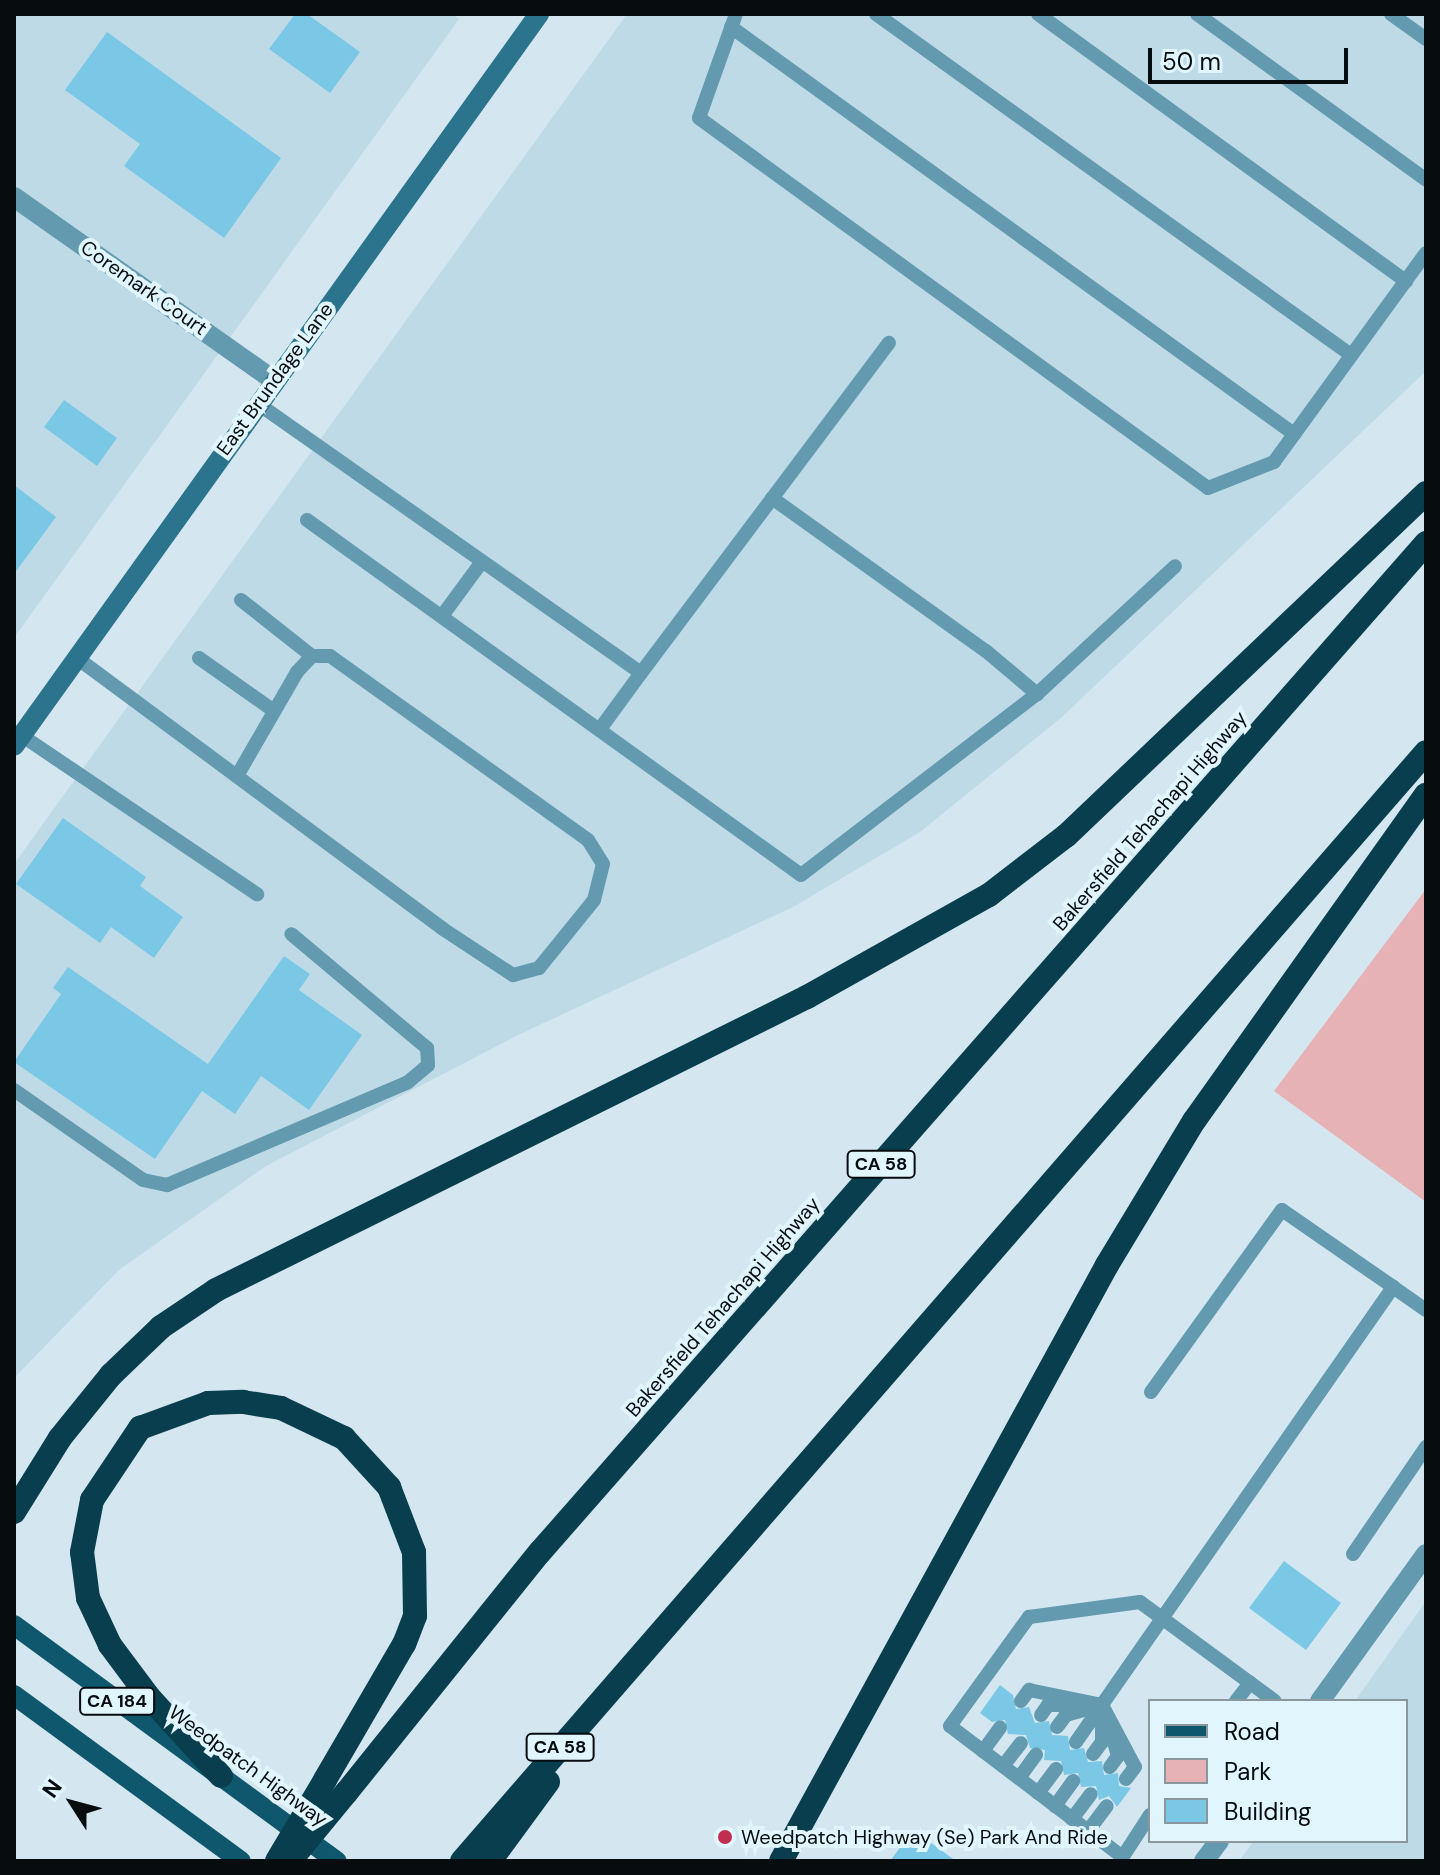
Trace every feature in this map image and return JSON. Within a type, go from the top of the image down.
[{"type":"highway","points":[[14,1512],[37,1471],[111,1375],[161,1327],[216,1290],[807,997],[989,895],[1067,835],[1426,493]]},
{"type":"highway","name":"Bakersfield Tehachapi Highway","points":[[289,1861],[336,1786],[1426,543]]},
{"type":"highway","name":"CA 58","points":[[462,1861],[1426,752]]},
{"type":"highway","points":[[781,1861],[1107,1265],[1186,1135],[1369,869],[1426,795]]},
{"type":"highway","points":[[221,1776],[148,1696],[110,1645],[88,1598],[82,1552],[92,1500],[140,1428],[208,1403],[243,1402],[281,1408],[344,1438],[389,1487],[414,1552],[415,1616],[404,1644],[336,1786],[277,1861]]},
{"type":"highway","points":[[14,1487],[37,1471]]},
{"type":"highway","points":[[490,1861],[658,1632]]},
{"type":"main road","name":"East Brundage Lane","points":[[18,741],[273,380],[539,14]]},
{"type":"main road","name":"Weedpatch Highway","points":[[14,1625],[337,1861]]},
{"type":"main road","name":"CA 184","points":[[14,1695],[241,1861]]},
{"type":"street","name":"Coremark Court","points":[[14,197],[273,380]]},
{"type":"street","points":[[1321,1699],[1426,1554]]},
{"type":"street","points":[[1204,1861],[1218,1843]]},
{"type":"lane","points":[[876,14],[1351,355]]},
{"type":"lane","points":[[1038,14],[1406,281]]},
{"type":"lane","points":[[1197,14],[1426,180]]},
{"type":"lane","points":[[1391,14],[1426,39]]},
{"type":"lane","points":[[1294,434],[733,20],[699,118],[1208,488],[1218,489],[1274,462],[1426,253]]},
{"type":"lane","points":[[600,729],[889,343]]},
{"type":"lane","points":[[257,403],[641,673]]},
{"type":"lane","points":[[772,498],[986,651],[1037,694]]},
{"type":"lane","points":[[307,520],[801,875],[1037,694],[1175,566]]},
{"type":"lane","points":[[442,616],[481,563]]},
{"type":"lane","points":[[77,658],[513,975],[539,968],[594,900],[603,864],[588,840],[330,656],[312,656],[241,600]]},
{"type":"lane","points":[[237,776],[274,711],[312,656]]},
{"type":"lane","points":[[199,658],[274,711]]},
{"type":"lane","points":[[18,741],[257,894]]},
{"type":"lane","points":[[14,1090],[143,1180],[167,1185],[408,1082],[428,1065],[427,1048],[291,934]]},
{"type":"lane","points":[[1151,1392],[1282,1210],[1426,1310]]},
{"type":"lane","points":[[1076,1742],[1393,1287]]},
{"type":"lane","points":[[1353,1554],[1426,1447]]},
{"type":"lane","points":[[1148,1818],[1120,1858],[950,1726],[1029,1617],[1140,1602],[1272,1699]]},
{"type":"lane","points":[[1238,1699],[1250,1683]]},
{"type":"lane","points":[[1021,1701],[1029,1690],[1102,1705]]},
{"type":"lane","points":[[1041,1715],[1048,1705],[1102,1705]]},
{"type":"lane","points":[[1057,1727],[1066,1715],[1102,1705]]},
{"type":"lane","points":[[1093,1754],[1102,1742],[1102,1705]]},
{"type":"lane","points":[[1102,1705],[1118,1756],[1110,1767]]},
{"type":"lane","points":[[1102,1705],[1135,1767],[1126,1779]]},
{"type":"lane","points":[[983,1751],[1000,1728]]},
{"type":"lane","points":[[1003,1766],[1021,1743]]},
{"type":"lane","points":[[1019,1778],[1036,1755]]},
{"type":"lane","points":[[1038,1793],[1056,1769]]},
{"type":"lane","points":[[1055,1806],[1073,1781]]},
{"type":"lane","points":[[1072,1819],[1091,1794]]},
{"type":"lane","points":[[1088,1831],[1107,1806]]},
{"type":"shaded area","points":[[14,14],[452,14],[459,19],[14,638]]},
{"type":"shaded area","points":[[627,14],[1426,14],[1426,371],[1062,717],[920,832],[793,907],[518,1035],[266,1166],[119,1270],[14,1378],[14,864]]},
{"type":"shaded area","points":[[1426,1601],[1426,1861],[1239,1861],[1252,1843],[1408,1843],[1408,1699],[1356,1699]]},
{"type":"green space","points":[[1426,889],[1426,1202],[1274,1091]]},
{"type":"building","points":[[295,14],[307,14],[360,52],[330,93],[269,49]]},
{"type":"building","points":[[107,32],[281,158],[224,238],[124,166],[140,144],[65,90]]},
{"type":"building","points":[[64,400],[117,438],[97,466],[44,427]]},
{"type":"building","points":[[14,485],[56,517],[14,574]]},
{"type":"building","points":[[63,818],[146,877],[140,886],[183,917],[154,958],[111,927],[100,943],[16,884]]},
{"type":"building","points":[[284,956],[310,974],[299,990],[362,1035],[309,1110],[261,1076],[235,1114],[202,1091],[155,1159],[14,1062],[61,994],[53,988],[68,967],[208,1064]]},
{"type":"building","points":[[1284,1561],[1341,1603],[1306,1650],[1249,1608]]},
{"type":"building","points":[[1000,1685],[1013,1695],[1016,1709],[1029,1707],[1035,1723],[1049,1721],[1052,1735],[1068,1736],[1070,1750],[1084,1748],[1088,1762],[1102,1761],[1104,1775],[1118,1773],[1119,1786],[1131,1788],[1117,1807],[1109,1796],[1099,1800],[1096,1786],[1081,1787],[1078,1773],[1064,1775],[1061,1761],[1044,1760],[1045,1750],[1030,1748],[1026,1735],[1008,1734],[1005,1720],[992,1722],[980,1713]]},
{"type":"building","points":[[913,1830],[956,1861],[890,1861]]},
{"type":"place","name":"Weedpatch Highway (Se) Park And Ride","points":[[725,1837]]}]
